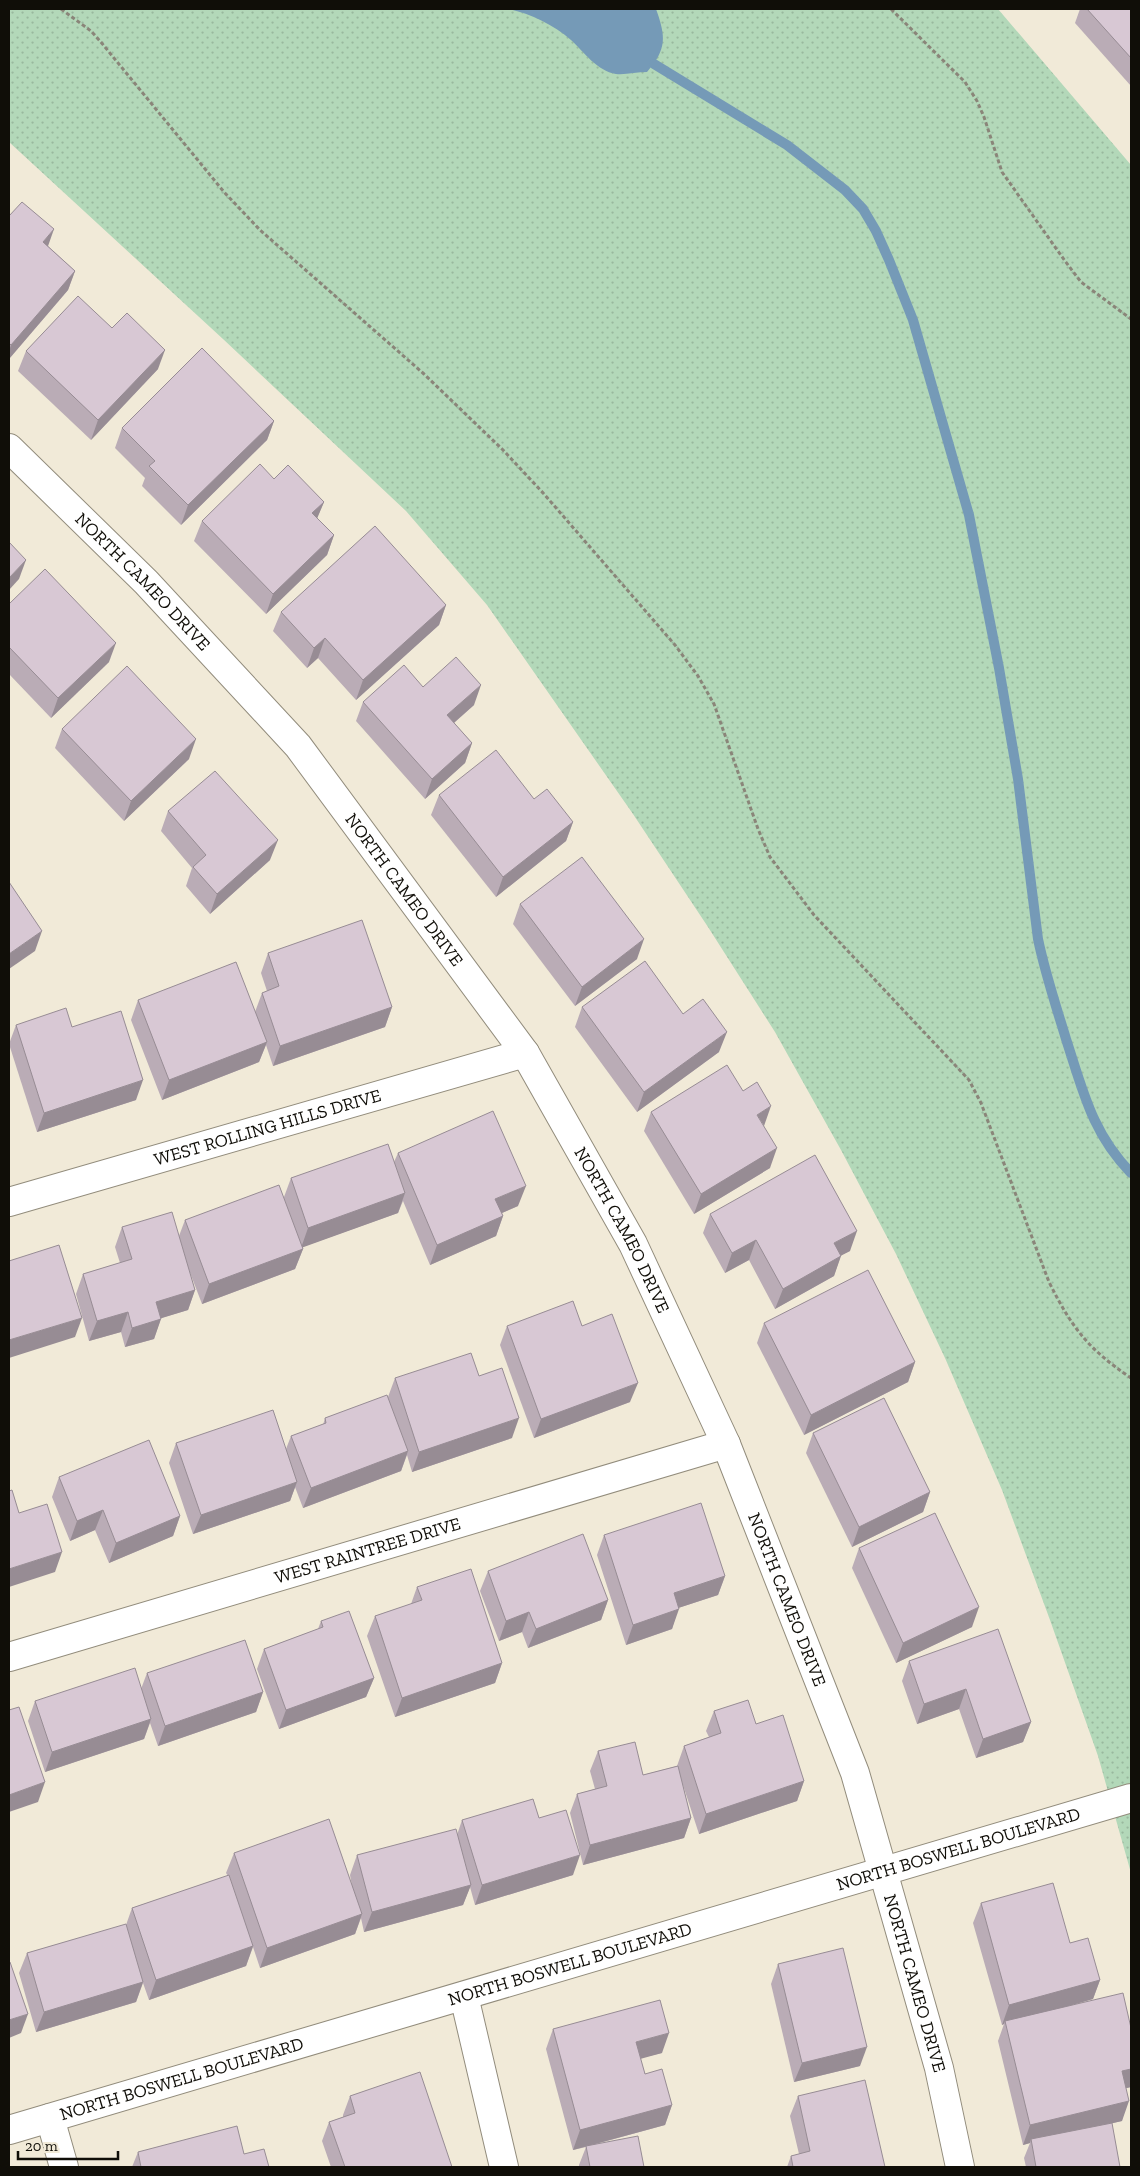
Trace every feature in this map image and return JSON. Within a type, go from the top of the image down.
[{"type":"street","name":"NORTH CAMEO DRIVE","points":[[9,448],[146,582],[298,746],[525,1053],[633,1244],[726,1444],[855,1773],[939,2068],[960,2167]]},
{"type":"street","name":"WEST ROLLING HILLS DRIVE","points":[[9,1202],[525,1053]]},
{"type":"street","name":"WEST RAINTREE DRIVE","points":[[9,1656],[726,1444]]},
{"type":"street","name":"NORTH BOSWELL BOULEVARD","points":[[9,2130],[1131,1798]]},
{"type":"street","points":[[464,1996],[504,2167]]},
{"type":"street","points":[[50,2118],[64,2167]]},
{"type":"path","points":[[61,9],[91,31],[224,192],[260,230],[424,374],[503,450],[544,494],[675,645],[698,676],[714,704],[758,829],[770,857],[814,915],[969,1080],[981,1103],[1048,1282],[1063,1310],[1078,1333],[1102,1357],[1131,1378]]},
{"type":"path","points":[[891,9],[965,82],[984,116],[1002,172],[1070,268],[1081,282],[1131,319]]},
{"type":"green space","points":[[9,9],[998,9],[1131,165],[1131,1873],[1098,1756],[1002,1490],[945,1358],[896,1254],[775,1032],[633,814],[487,605],[406,511],[9,142]]},
{"type":"water","points":[[509,9],[656,9],[662,27],[663,42],[654,64],[647,72],[616,74],[597,65],[571,40],[550,25],[534,17]]},
{"type":"building","points":[[1087,9],[1131,9],[1131,58]]},
{"type":"building","points":[[22,202],[54,229],[43,242],[75,271],[11,345],[9,343],[9,216]]},
{"type":"building","points":[[78,296],[112,328],[127,313],[165,350],[98,420],[26,351]]},
{"type":"building","points":[[202,348],[274,421],[188,505],[149,466],[155,461],[122,428]]},
{"type":"building","points":[[260,464],[274,479],[288,465],[324,502],[312,513],[334,535],[273,594],[202,521]]},
{"type":"building","points":[[375,526],[446,605],[363,680],[325,638],[314,648],[281,612]]},
{"type":"building","points":[[9,542],[26,560],[9,578]]},
{"type":"building","points":[[45,569],[116,643],[58,698],[9,647],[9,604]]},
{"type":"building","points":[[456,657],[481,685],[447,715],[472,743],[432,779],[363,702],[404,665],[423,687]]},
{"type":"building","points":[[127,666],[196,739],[131,801],[62,729]]},
{"type":"building","points":[[496,750],[534,799],[547,789],[573,822],[503,877],[439,795]]},
{"type":"building","points":[[215,771],[278,840],[217,894],[193,867],[206,855],[168,811]]},
{"type":"building","points":[[582,857],[644,939],[582,987],[520,904]]},
{"type":"building","points":[[9,882],[42,931],[9,954]]},
{"type":"building","points":[[362,920],[392,1007],[280,1046],[262,993],[279,986],[268,953]]},
{"type":"building","points":[[645,961],[683,1014],[703,999],[727,1032],[644,1092],[582,1007]]},
{"type":"building","points":[[236,962],[267,1042],[169,1080],[138,1000]]},
{"type":"building","points":[[66,1008],[72,1027],[121,1011],[143,1080],[44,1113],[16,1025]]},
{"type":"building","points":[[727,1065],[743,1091],[757,1082],[771,1106],[757,1115],[777,1148],[701,1194],[651,1112]]},
{"type":"building","points":[[493,1111],[526,1186],[495,1199],[503,1216],[437,1245],[398,1153]]},
{"type":"building","points":[[388,1144],[405,1193],[308,1228],[291,1178]]},
{"type":"building","points":[[815,1155],[857,1231],[834,1243],[841,1256],[783,1289],[756,1240],[732,1253],[710,1214]]},
{"type":"building","points":[[279,1185],[303,1249],[209,1284],[185,1220]]},
{"type":"building","points":[[172,1212],[195,1290],[156,1302],[161,1319],[132,1328],[128,1312],[97,1321],[83,1274],[132,1259],[122,1227]]},
{"type":"building","points":[[59,1245],[82,1318],[9,1340],[9,1261]]},
{"type":"building","points":[[868,1270],[915,1362],[811,1415],[764,1323]]},
{"type":"building","points":[[573,1301],[582,1326],[612,1314],[638,1383],[541,1419],[507,1326]]},
{"type":"building","points":[[471,1353],[479,1376],[502,1368],[519,1418],[419,1452],[395,1378]]},
{"type":"building","points":[[387,1395],[408,1451],[311,1488],[291,1436],[326,1423],[325,1418]]},
{"type":"building","points":[[884,1398],[930,1492],[859,1527],[813,1433]]},
{"type":"building","points":[[273,1410],[297,1482],[201,1515],[176,1443]]},
{"type":"building","points":[[149,1440],[180,1516],[116,1543],[103,1510],[77,1521],[59,1477]]},
{"type":"building","points":[[12,1490],[19,1513],[47,1504],[62,1552],[9,1569],[9,1491]]},
{"type":"building","points":[[701,1503],[725,1576],[674,1593],[679,1609],[633,1625],[604,1535]]},
{"type":"building","points":[[935,1513],[979,1607],[903,1643],[859,1548]]},
{"type":"building","points":[[583,1534],[608,1600],[536,1629],[529,1612],[506,1621],[488,1571]]},
{"type":"building","points":[[471,1569],[502,1663],[402,1698],[375,1616],[422,1600],[417,1587]]},
{"type":"building","points":[[349,1611],[374,1678],[286,1710],[264,1649],[323,1627],[321,1621]]},
{"type":"building","points":[[998,1629],[1031,1722],[983,1739],[966,1689],[924,1704],[909,1661]]},
{"type":"building","points":[[245,1640],[263,1692],[165,1726],[147,1673]]},
{"type":"building","points":[[135,1668],[151,1719],[52,1752],[35,1701]]},
{"type":"building","points":[[748,1700],[756,1724],[783,1715],[804,1781],[706,1814],[684,1746],[721,1733],[714,1711]]},
{"type":"building","points":[[19,1707],[45,1782],[9,1795],[9,1710]]},
{"type":"building","points":[[635,1742],[643,1775],[678,1766],[691,1818],[590,1845],[577,1794],[607,1786],[598,1751]]},
{"type":"building","points":[[533,1799],[539,1818],[566,1810],[580,1855],[482,1885],[462,1820]]},
{"type":"building","points":[[329,1819],[362,1914],[267,1948],[234,1853]]},
{"type":"building","points":[[456,1829],[471,1885],[372,1912],[357,1855]]},
{"type":"building","points":[[229,1875],[253,1946],[156,1980],[132,1908]]},
{"type":"building","points":[[1053,1883],[1070,1943],[1088,1938],[1100,1980],[1009,2005],[981,1903]]},
{"type":"building","points":[[126,1924],[143,1982],[44,2012],[27,1953]]},
{"type":"building","points":[[843,1948],[867,2047],[802,2063],[778,1964]]},
{"type":"building","points":[[9,1963],[28,2014],[9,2020]]},
{"type":"building","points":[[1123,1993],[1131,2028],[1131,2069],[1122,2071],[1129,2101],[1030,2125],[1005,2021]]},
{"type":"building","points":[[660,2000],[669,2033],[636,2042],[645,2074],[662,2069],[672,2105],[580,2130],[553,2029]]},
{"type":"building","points":[[420,2072],[452,2167],[345,2167],[329,2122],[355,2113],[350,2096]]},
{"type":"building","points":[[865,2080],[885,2167],[793,2167],[791,2156],[810,2151],[798,2096]]},
{"type":"building","points":[[1112,2123],[1120,2167],[1036,2167],[1031,2139]]},
{"type":"building","points":[[237,2126],[244,2154],[264,2149],[269,2167],[141,2167],[138,2152]]},
{"type":"building","points":[[638,2136],[644,2167],[590,2167],[586,2146]]},
{"type":"waterway","points":[[654,64],[787,145],[845,190],[863,209],[876,231],[889,260],[913,320],[969,515],[999,668],[1018,779],[1038,939],[1044,964],[1066,1039],[1090,1110],[1107,1142],[1131,1173]]}]
